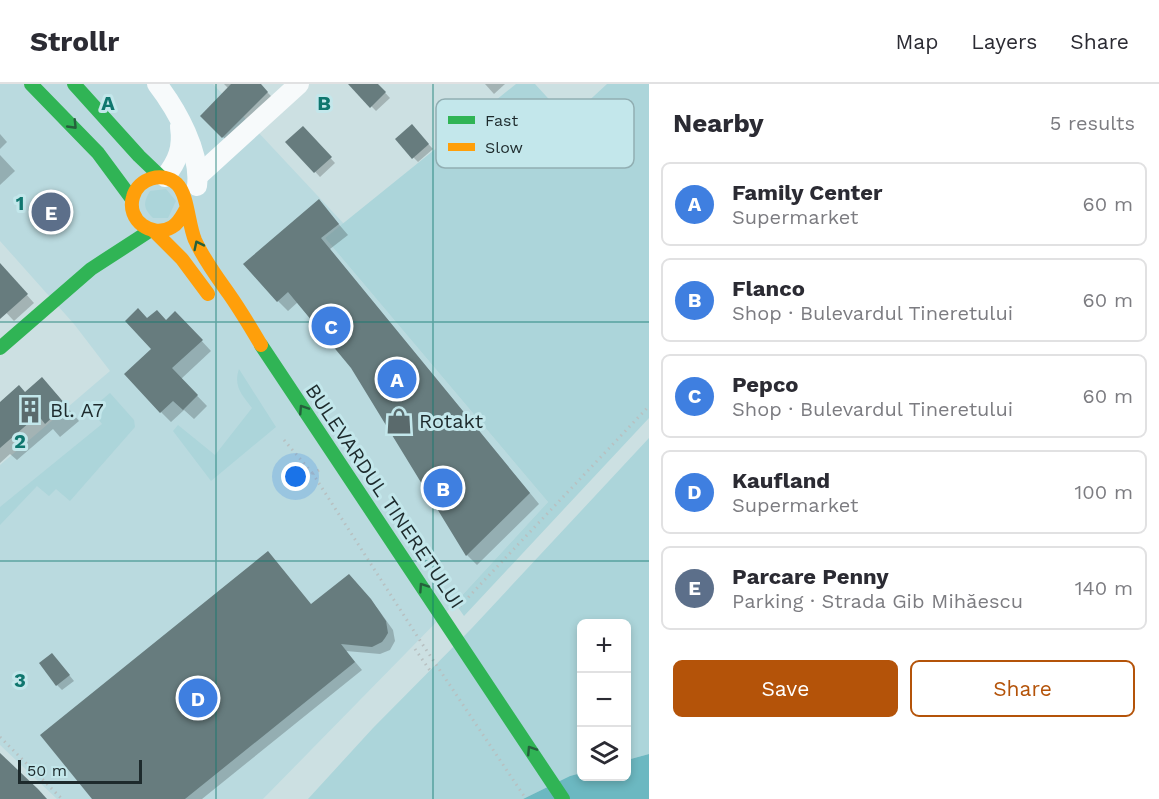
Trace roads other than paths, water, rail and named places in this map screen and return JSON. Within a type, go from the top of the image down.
[{"type":"main road","points":[[31,84],[84,136],[108,165],[132,203],[138,221],[153,231],[182,259],[214,303]]},
{"type":"main road","name":"BULEVARDUL TINERETULUI","points":[[74,84],[134,150],[163,177],[177,183],[182,188],[194,239],[207,262],[310,421],[564,799]]},
{"type":"main road","points":[[124,222],[136,189],[142,182],[151,178],[163,177]]},
{"type":"main road","points":[[0,348],[91,269],[153,231],[174,227],[180,222],[186,208]]},
{"type":"main road","points":[[91,269],[116,237]]},
{"type":"street","points":[[157,84],[190,141],[198,176],[195,193],[186,208]]},
{"type":"street","points":[[198,176],[299,84]]},
{"type":"street","points":[[163,177],[177,160],[181,145],[176,115]]},
{"type":"water","points":[[649,754],[649,799],[523,799],[577,774],[577,781],[631,781],[631,759]]},
{"type":"place","name":"Parcare Penny","points":[[51,212]]},
{"type":"place","name":"Pepco","points":[[331,326]]},
{"type":"place","name":"Family Center","points":[[397,379]]},
{"type":"place","name":"Bl. A7","points":[[30,410]]},
{"type":"place","name":"Rotakt","points":[[399,421]]},
{"type":"place","name":"Flanco","points":[[443,488]]},
{"type":"place","name":"Kaufland","points":[[198,698]]}]
